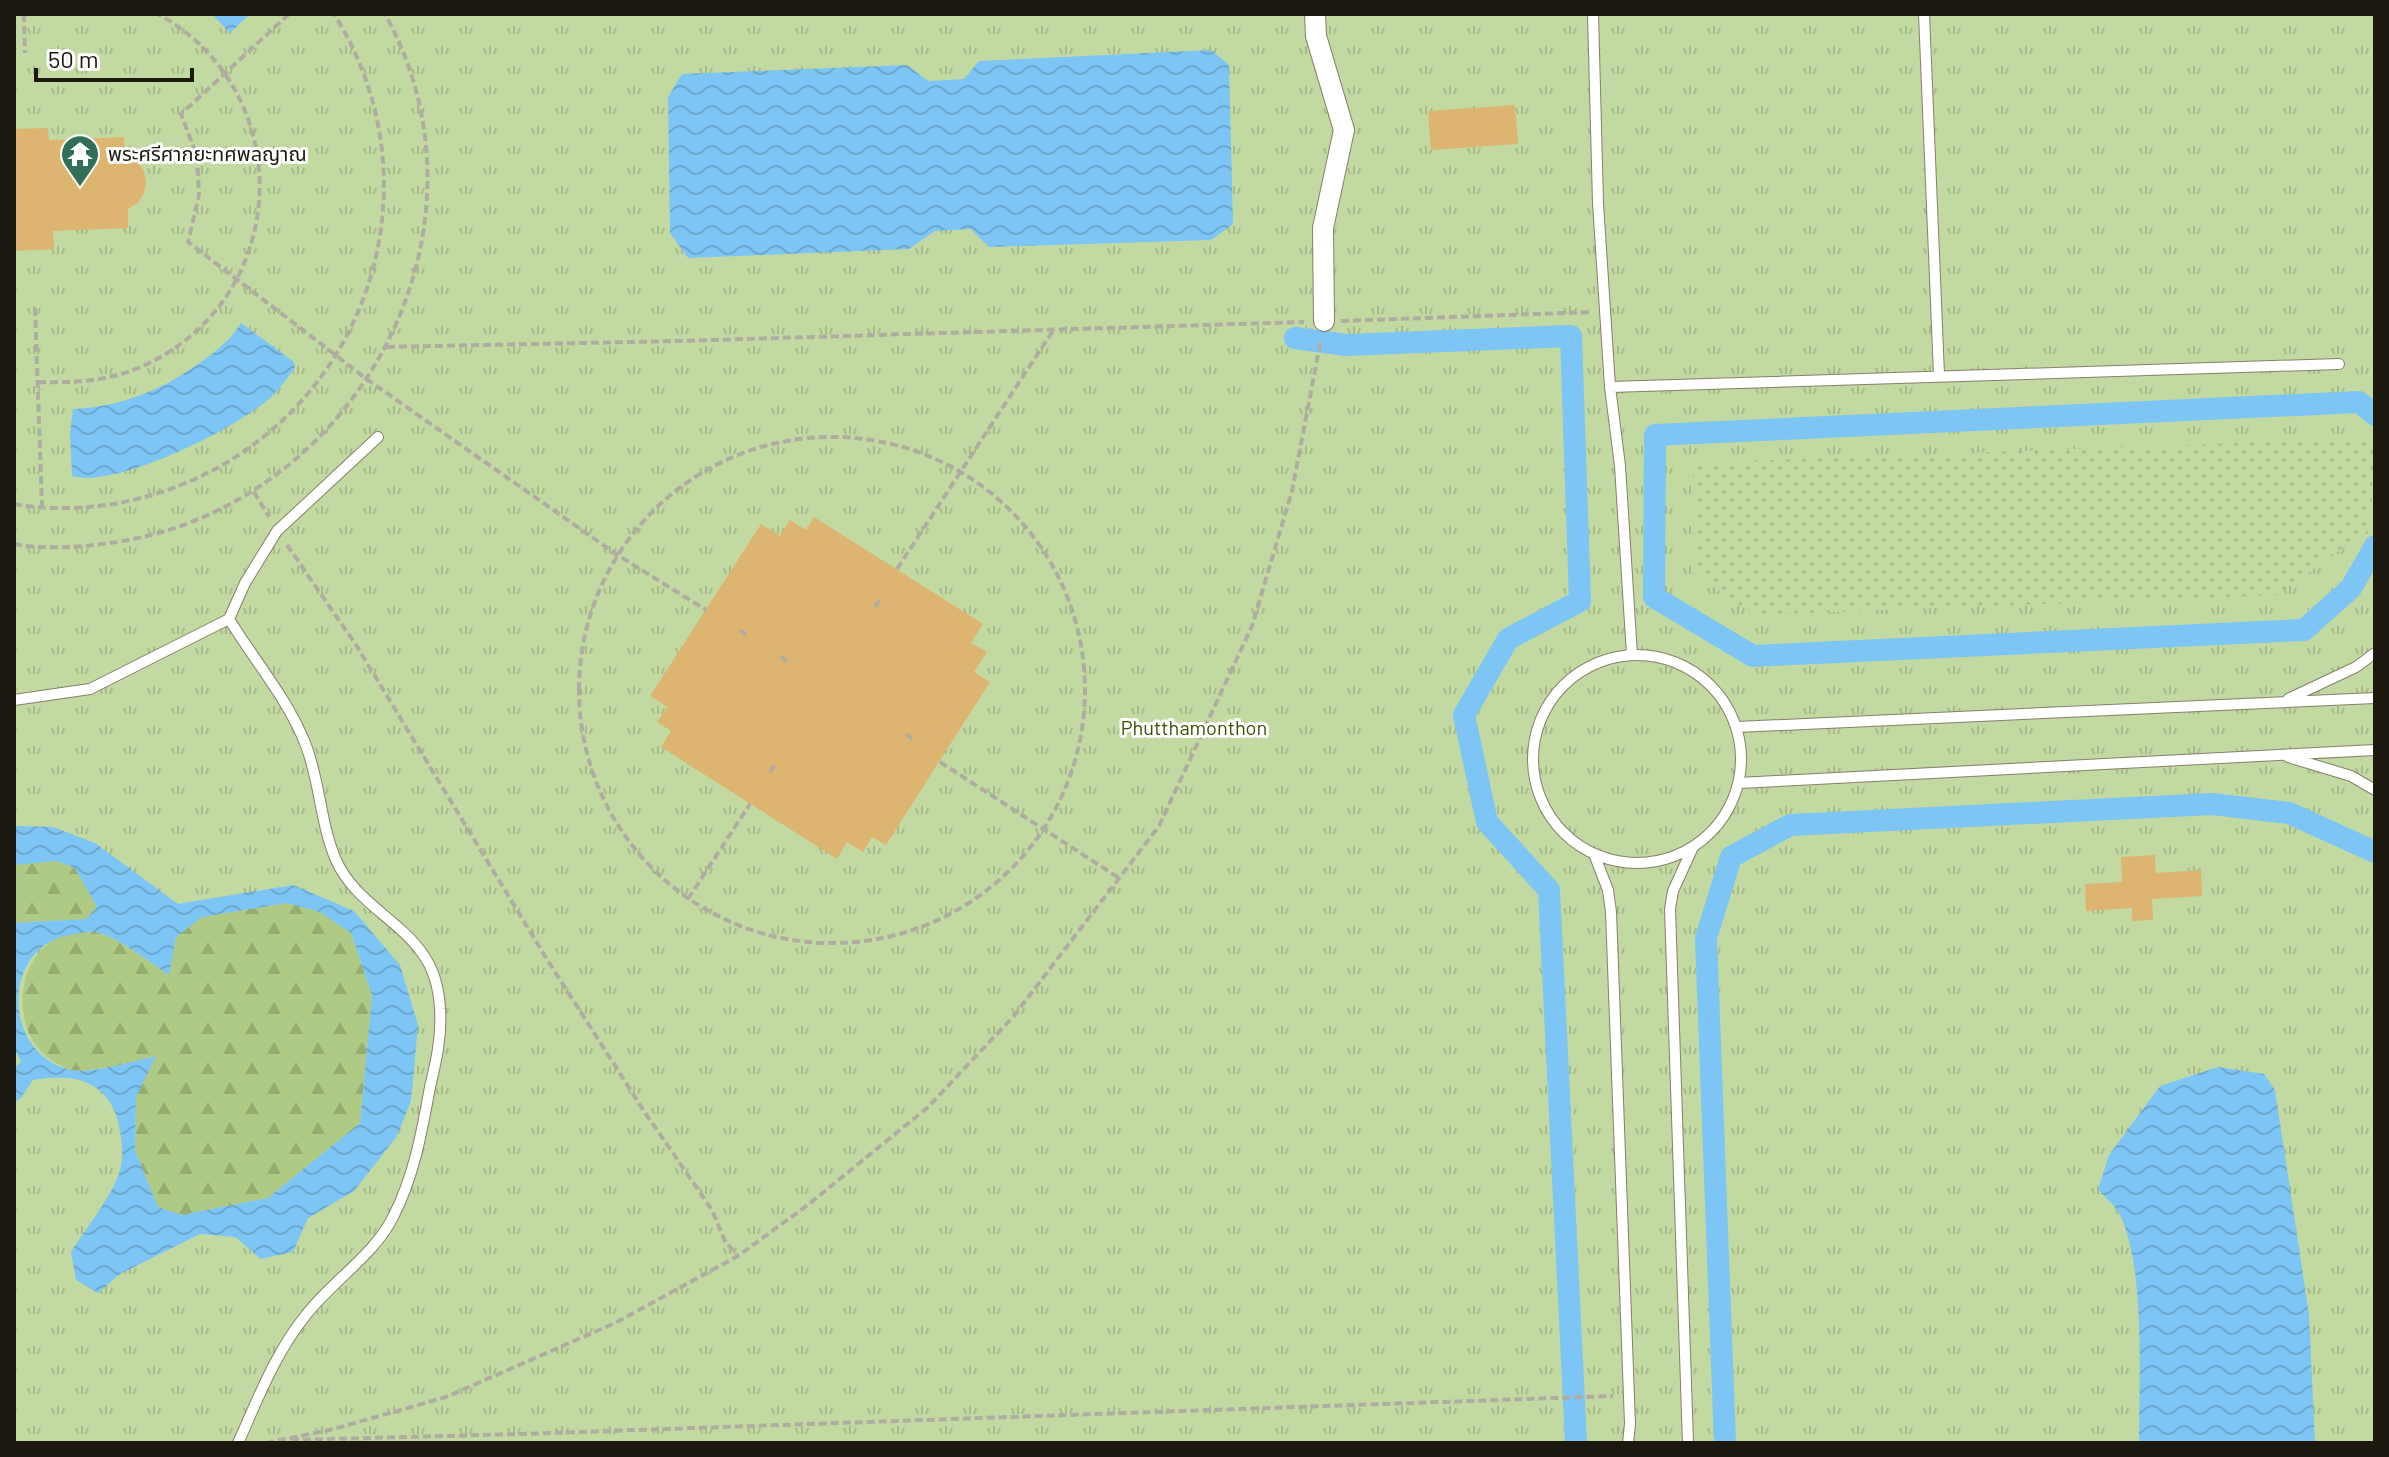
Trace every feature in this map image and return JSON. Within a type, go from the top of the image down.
[{"type":"street","points":[[1315,14],[1316,36],[1344,130],[1323,228],[1324,321]]},
{"type":"lane","points":[[1593,14],[1598,203],[1632,655]]},
{"type":"lane","points":[[1924,14],[1939,375]]},
{"type":"lane","points":[[1610,387],[2339,364]]},
{"type":"lane","points":[[14,700],[90,689],[229,619],[245,583],[277,531],[378,437]]},
{"type":"lane","points":[[229,619],[292,714],[306,744],[319,785],[329,843],[337,863],[352,886],[421,952],[437,982],[441,1011],[440,1041],[424,1117],[408,1184],[393,1218],[377,1242],[307,1313],[283,1346],[238,1443]]},
{"type":"lane","points":[[2283,702],[2356,667],[2375,653]]},
{"type":"lane","points":[[1632,655],[1655,656],[1677,663],[1697,673],[1714,688],[1728,707],[1737,727],[1742,755],[1739,783],[1729,809],[1713,830],[1693,847],[1669,858],[1644,863],[1619,861],[1594,854],[1568,837],[1548,814],[1536,785],[1532,755],[1538,724],[1553,697],[1575,675],[1602,660],[1632,655]]},
{"type":"lane","points":[[1737,727],[2375,698]]},
{"type":"lane","points":[[1739,783],[2375,750]]},
{"type":"lane","points":[[2277,754],[2351,776],[2375,790]]},
{"type":"lane","points":[[1688,1443],[1670,909],[1673,891],[1693,847]]},
{"type":"lane","points":[[1594,854],[1608,890],[1611,912],[1629,1395],[1628,1443]]},
{"type":"path","points":[[24,14],[25,53]]},
{"type":"path","points":[[38,382],[63,383],[105,378],[145,365],[173,349],[198,330],[226,298],[238,279],[254,234],[261,186],[254,137],[237,92],[225,73],[190,35],[158,14]]},
{"type":"path","points":[[289,14],[181,114],[197,156],[199,195],[188,242],[368,380],[616,554],[706,610]]},
{"type":"path","points":[[14,504],[67,508],[116,503],[164,491],[210,472],[272,431],[307,396],[336,355],[359,313],[371,278],[380,242],[385,192],[381,143],[371,95],[353,49],[334,14]]},
{"type":"path","points":[[14,544],[63,547],[103,545],[143,538],[219,511],[254,492],[317,442],[345,412],[368,380],[387,347],[414,277],[423,228],[426,166],[415,92],[404,56],[385,14]]},
{"type":"path","points":[[35,308],[42,507]]},
{"type":"path","points":[[387,347],[680,341],[1607,312]]},
{"type":"path","points":[[266,1443],[334,1429],[446,1397],[615,1323],[738,1256],[809,1204],[927,1108],[1013,1017],[1159,826],[1252,626],[1292,491],[1324,321]]},
{"type":"path","points":[[897,569],[1054,329]]},
{"type":"path","points":[[810,437],[887,442],[960,470],[1014,512],[1056,568],[1080,632],[1087,700],[1074,768],[1044,830],[1000,880],[944,917],[881,938],[814,942],[748,929],[688,899],[631,846],[593,779],[577,703],[585,626],[616,554],[667,496],[733,455],[810,437]]},
{"type":"path","points":[[254,492],[277,531],[356,645],[548,961],[712,1210],[725,1241],[738,1256]]},
{"type":"path","points":[[875,607],[880,599]]},
{"type":"path","points":[[740,630],[746,635]]},
{"type":"path","points":[[781,656],[787,662]]},
{"type":"path","points":[[906,734],[915,741]]},
{"type":"path","points":[[940,762],[1119,878]]},
{"type":"path","points":[[770,772],[776,763]]},
{"type":"path","points":[[688,899],[750,804]]},
{"type":"path","points":[[281,1440],[1629,1395]]},
{"type":"green space","name":"Phutthamonthon","points":[[14,14],[2375,14],[2375,1443],[14,1443]]},
{"type":"green space","points":[[2375,438],[2370,529],[2277,595],[1755,615],[1694,574],[1693,463]]},
{"type":"green space","points":[[56,861],[75,868],[97,907],[87,919],[14,923],[14,865]]},
{"type":"green space","points":[[287,903],[320,912],[351,933],[372,995],[360,1123],[268,1198],[181,1215],[158,1207],[135,1150],[136,1097],[108,1067],[69,1069],[54,1062],[37,1047],[27,1026],[23,1004],[25,981],[33,960],[48,944],[68,934],[94,932],[122,944],[169,975],[176,937],[202,917]]},
{"type":"water","points":[[212,14],[250,14],[230,33]]},
{"type":"water","points":[[1211,50],[1229,65],[1233,224],[1211,240],[989,247],[971,229],[935,231],[909,249],[688,258],[670,233],[668,97],[682,74],[907,65],[928,81],[964,79],[979,61]]},
{"type":"water","points":[[241,323],[294,362],[295,368],[271,397],[205,439],[145,465],[92,478],[72,476],[70,433],[73,409],[108,405],[156,389],[218,349]]},
{"type":"water","points":[[14,826],[53,827],[95,843],[178,904],[293,885],[354,911],[400,965],[418,1025],[411,1101],[397,1136],[354,1191],[308,1218],[293,1252],[261,1259],[235,1237],[200,1234],[120,1274],[98,1293],[76,1280],[71,1252],[117,1179],[122,1158],[121,1137],[111,1105],[103,1094],[80,1080],[33,1080],[20,1099],[14,1102],[14,1069],[21,1061],[14,1050],[14,923],[86,919],[97,907],[75,868],[56,861],[14,865]],"holes":[[[287,903],[320,912],[351,933],[372,995],[360,1123],[268,1198],[181,1215],[158,1207],[135,1150],[136,1097],[156,1056],[79,1071],[48,1060],[31,1043],[21,1022],[18,999],[22,976],[33,956],[51,941],[88,932],[103,934],[122,944],[169,975],[176,937],[202,917]]]},
{"type":"water","points":[[2218,1067],[2264,1074],[2275,1090],[2309,1314],[2315,1443],[2139,1443],[2140,1358],[2134,1262],[2119,1213],[2098,1189],[2109,1155],[2160,1086]]},
{"type":"building","points":[[1515,105],[1518,144],[1431,150],[1428,111]]},
{"type":"building","name":"พระศรีศากยะทศพลญาณ","points":[[48,128],[49,140],[124,137],[125,153],[138,162],[146,182],[138,203],[128,209],[128,228],[53,231],[54,249],[14,251],[14,129]]},
{"type":"building","points":[[814,517],[983,624],[971,643],[987,652],[974,672],[990,682],[886,845],[872,837],[863,852],[847,842],[837,859],[661,747],[671,731],[657,722],[667,707],[650,696],[761,524],[780,536],[790,520],[806,530]]},
{"type":"building","points":[[2155,855],[2156,873],[2201,870],[2202,896],[2152,899],[2153,920],[2132,921],[2132,908],[2086,911],[2085,884],[2122,882],[2121,857]]},
{"type":"waterway","points":[[1295,338],[1346,345],[1571,336],[1580,601],[1508,639],[1464,715],[1487,822],[1549,890],[1576,1443]]},
{"type":"waterway","points":[[2375,415],[2359,402],[1655,435],[1654,597],[1753,656],[2304,630],[2351,588],[2375,546]]},
{"type":"waterway","points":[[1725,1443],[1706,938],[1731,857],[1790,825],[2212,804],[2289,813],[2375,852]]},
{"type":"place","name":"พระศรีศากยะทศพลญาณ","points":[[80,188]]}]
